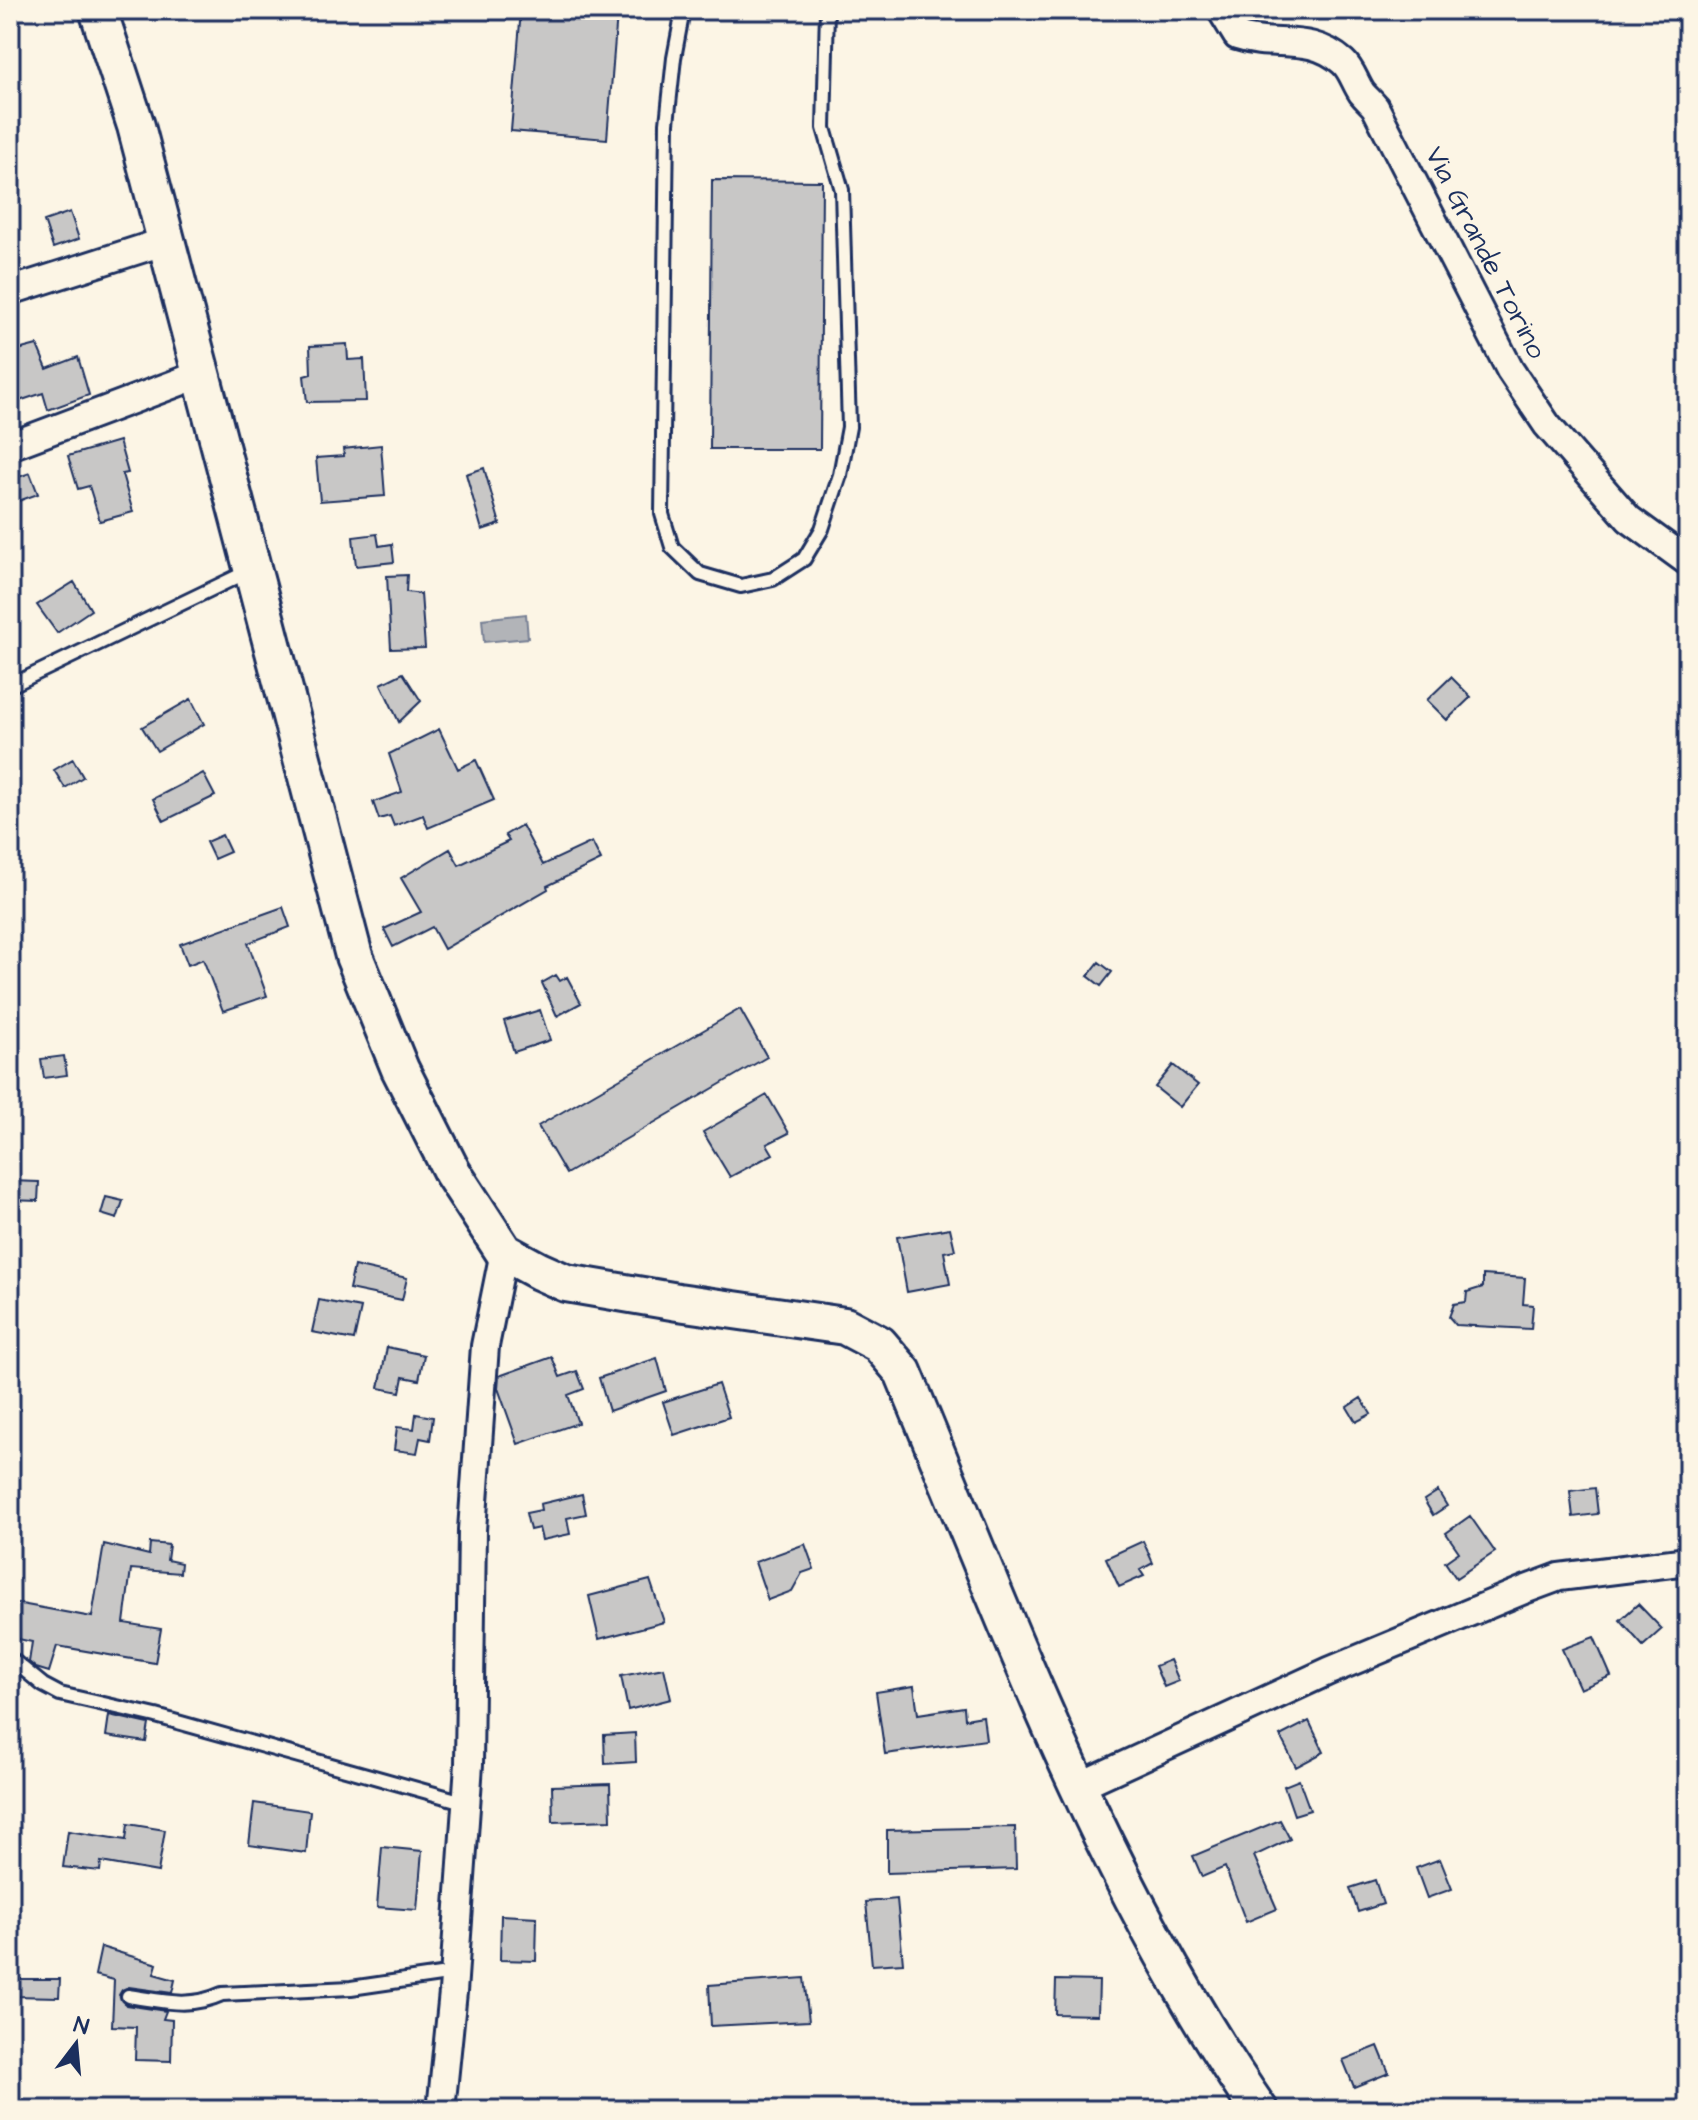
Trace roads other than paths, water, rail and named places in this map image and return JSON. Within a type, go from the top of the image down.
[{"type":"street","points":[[98,10],[136,126],[354,956],[400,1069],[452,1172],[504,1252],[566,1283],[845,1326],[879,1344],[903,1372],[1049,1722],[1126,1886],[1170,1970],[1259,2110]]},
{"type":"street","name":"Via Grande Torino","points":[[1221,10],[1237,36],[1249,40],[1310,43],[1325,48],[1346,64],[1362,93],[1375,107],[1510,370],[1547,425],[1629,519],[1688,562]]},
{"type":"street","points":[[10,291],[166,241]]},
{"type":"street","points":[[10,446],[201,374]]},
{"type":"street","points":[[441,2110],[467,1803],[474,1499],[485,1346],[504,1252]]},
{"type":"street","points":[[1079,1786],[1329,1671],[1559,1577],[1688,1561]]},
{"type":"lane","points":[[683,10],[667,123],[662,514],[672,547],[700,574],[741,586],[773,579],[804,559],[826,516],[840,475],[849,427],[842,190],[824,128],[827,10]]},
{"type":"lane","points":[[10,686],[252,570]]},
{"type":"lane","points":[[10,1658],[43,1685],[60,1694],[156,1716],[467,1803]]},
{"type":"lane","points":[[128,1996],[188,2004],[222,1994],[351,1988],[454,1973]]}]
